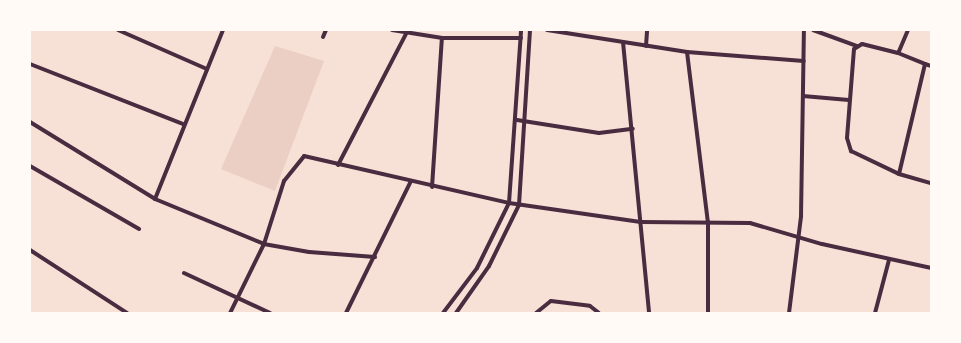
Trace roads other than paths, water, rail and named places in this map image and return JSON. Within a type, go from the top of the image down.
[{"type":"street","points":[[118,30],[206,69]]},
{"type":"street","points":[[155,199],[183,124],[223,30]]},
{"type":"street","points":[[323,38],[326,30]]},
{"type":"street","points":[[392,30],[442,38],[521,38]]},
{"type":"street","points":[[445,312],[477,268],[509,203],[517,120],[521,30]]},
{"type":"street","points":[[456,313],[493,260],[519,205],[526,121],[530,30]]},
{"type":"street","points":[[547,30],[687,52],[804,60]]},
{"type":"street","points":[[646,46],[647,30]]},
{"type":"street","points":[[788,313],[799,236],[804,30]]},
{"type":"street","points":[[813,30],[857,46],[898,53],[931,66]]},
{"type":"street","points":[[898,53],[908,30]]},
{"type":"street","points":[[338,165],[407,32]]},
{"type":"street","points":[[432,187],[442,38]]},
{"type":"street","points":[[623,42],[633,129],[649,313]]},
{"type":"street","points":[[857,46],[849,100],[847,146],[851,151],[899,174],[931,183]]},
{"type":"street","points":[[687,52],[708,222],[708,313]]},
{"type":"street","points":[[30,64],[183,124]]},
{"type":"street","points":[[899,174],[925,64]]},
{"type":"street","points":[[803,96],[849,100]]},
{"type":"street","points":[[517,120],[599,133],[633,129]]},
{"type":"street","points":[[30,122],[155,199],[264,244],[309,252],[375,257]]},
{"type":"street","points":[[230,313],[264,244],[284,181],[304,156],[432,187],[519,205],[641,222],[750,223],[890,260],[931,268]]},
{"type":"street","points":[[30,166],[139,229]]},
{"type":"street","points":[[346,313],[375,257],[411,181]]},
{"type":"street","points":[[30,250],[127,313]]},
{"type":"street","points":[[875,313],[890,260]]},
{"type":"street","points":[[184,273],[270,313]]},
{"type":"street","points":[[536,313],[551,301],[590,306],[599,313]]}]
